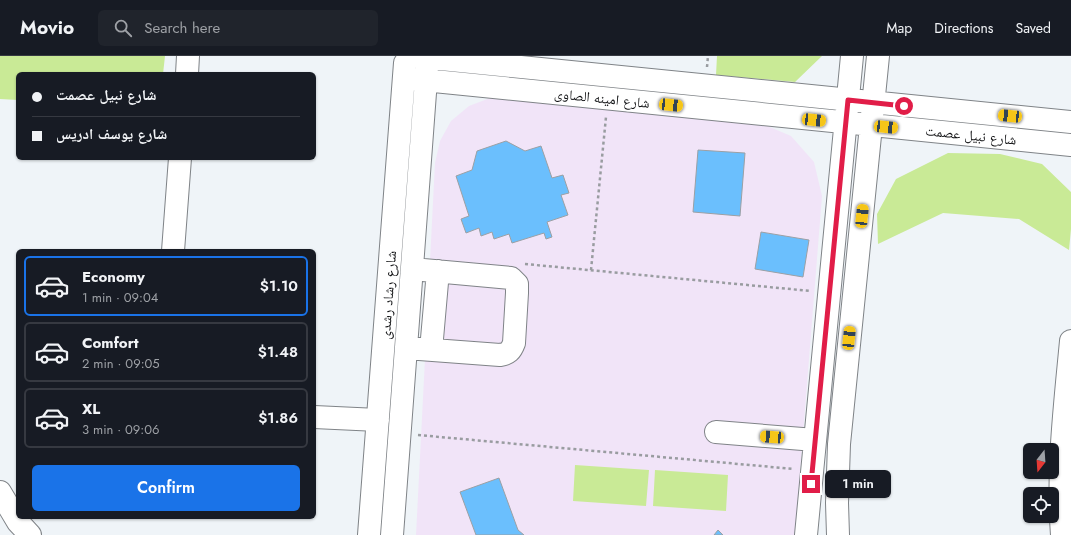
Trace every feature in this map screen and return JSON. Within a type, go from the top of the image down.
[{"type":"street","points":[[187,72],[188,56]]},
{"type":"street","name":"شارع رشاد رشدى","points":[[369,535],[406,56]]},
{"type":"street","points":[[806,535],[852,56]]},
{"type":"street","points":[[838,535],[837,503],[839,444],[878,56]]},
{"type":"street","name":"شارع رشاد رشدى","points":[[392,535],[426,81],[422,57]]},
{"type":"street","name":"شارع امينه الصاوى","points":[[422,57],[873,103]]},
{"type":"street","name":"شارع امينه الصاوى","points":[[404,78],[871,125]]},
{"type":"street","name":"شارع نبيل عصمت","points":[[873,103],[1071,122]]},
{"type":"street","name":"شارع نبيل عصمت","points":[[871,125],[1071,145]]},
{"type":"street","points":[[173,249],[180,160]]},
{"type":"street","points":[[406,348],[500,355],[506,354],[512,350],[514,343],[518,292],[517,284],[511,278],[503,276],[412,269]]},
{"type":"street","points":[[431,350],[438,271]]},
{"type":"street","points":[[1062,535],[1060,490],[1061,453],[1071,341]]},
{"type":"street","points":[[316,417],[378,429],[399,436]]},
{"type":"street","points":[[716,432],[815,440]]},
{"type":"street","points":[[0,492],[16,519]]},
{"type":"street","points":[[16,519],[30,535]]},
{"type":"path","points":[[591,270],[607,99]]},
{"type":"path","points":[[503,276],[514,266],[525,264],[829,293]]},
{"type":"path","points":[[399,436],[812,471]]},
{"type":"shaded area","points":[[490,98],[758,122],[791,136],[814,162],[822,196],[795,535],[416,535],[435,163],[440,141],[451,121],[469,106]]},
{"type":"green space","points":[[0,56],[165,56],[163,72],[16,72],[16,100],[0,99]]},
{"type":"green space","points":[[717,56],[822,56],[795,82],[716,75]]},
{"type":"green space","points":[[948,153],[1000,154],[1042,164],[1071,192],[1071,229],[1069,250],[1019,219],[943,213],[878,244],[877,214],[896,179]]},
{"type":"green space","points":[[575,465],[649,470],[646,506],[573,501]]},
{"type":"green space","points":[[655,470],[728,475],[726,511],[653,506]]},
{"type":"building","points":[[506,141],[525,151],[541,146],[552,178],[563,175],[569,193],[561,195],[568,215],[547,222],[552,237],[546,239],[544,233],[512,243],[509,234],[494,239],[492,232],[481,236],[479,228],[466,233],[461,219],[469,216],[456,176],[472,170],[477,151]]},
{"type":"building","points":[[698,150],[745,153],[740,216],[693,212]]},
{"type":"building","points":[[761,232],[809,240],[803,277],[755,269]]},
{"type":"building","points":[[499,478],[518,530],[524,535],[476,535],[460,492]]},
{"type":"building","points":[[718,530],[723,535],[714,535]]},
{"type":"route","points":[[811,484],[848,100],[904,106]]}]
